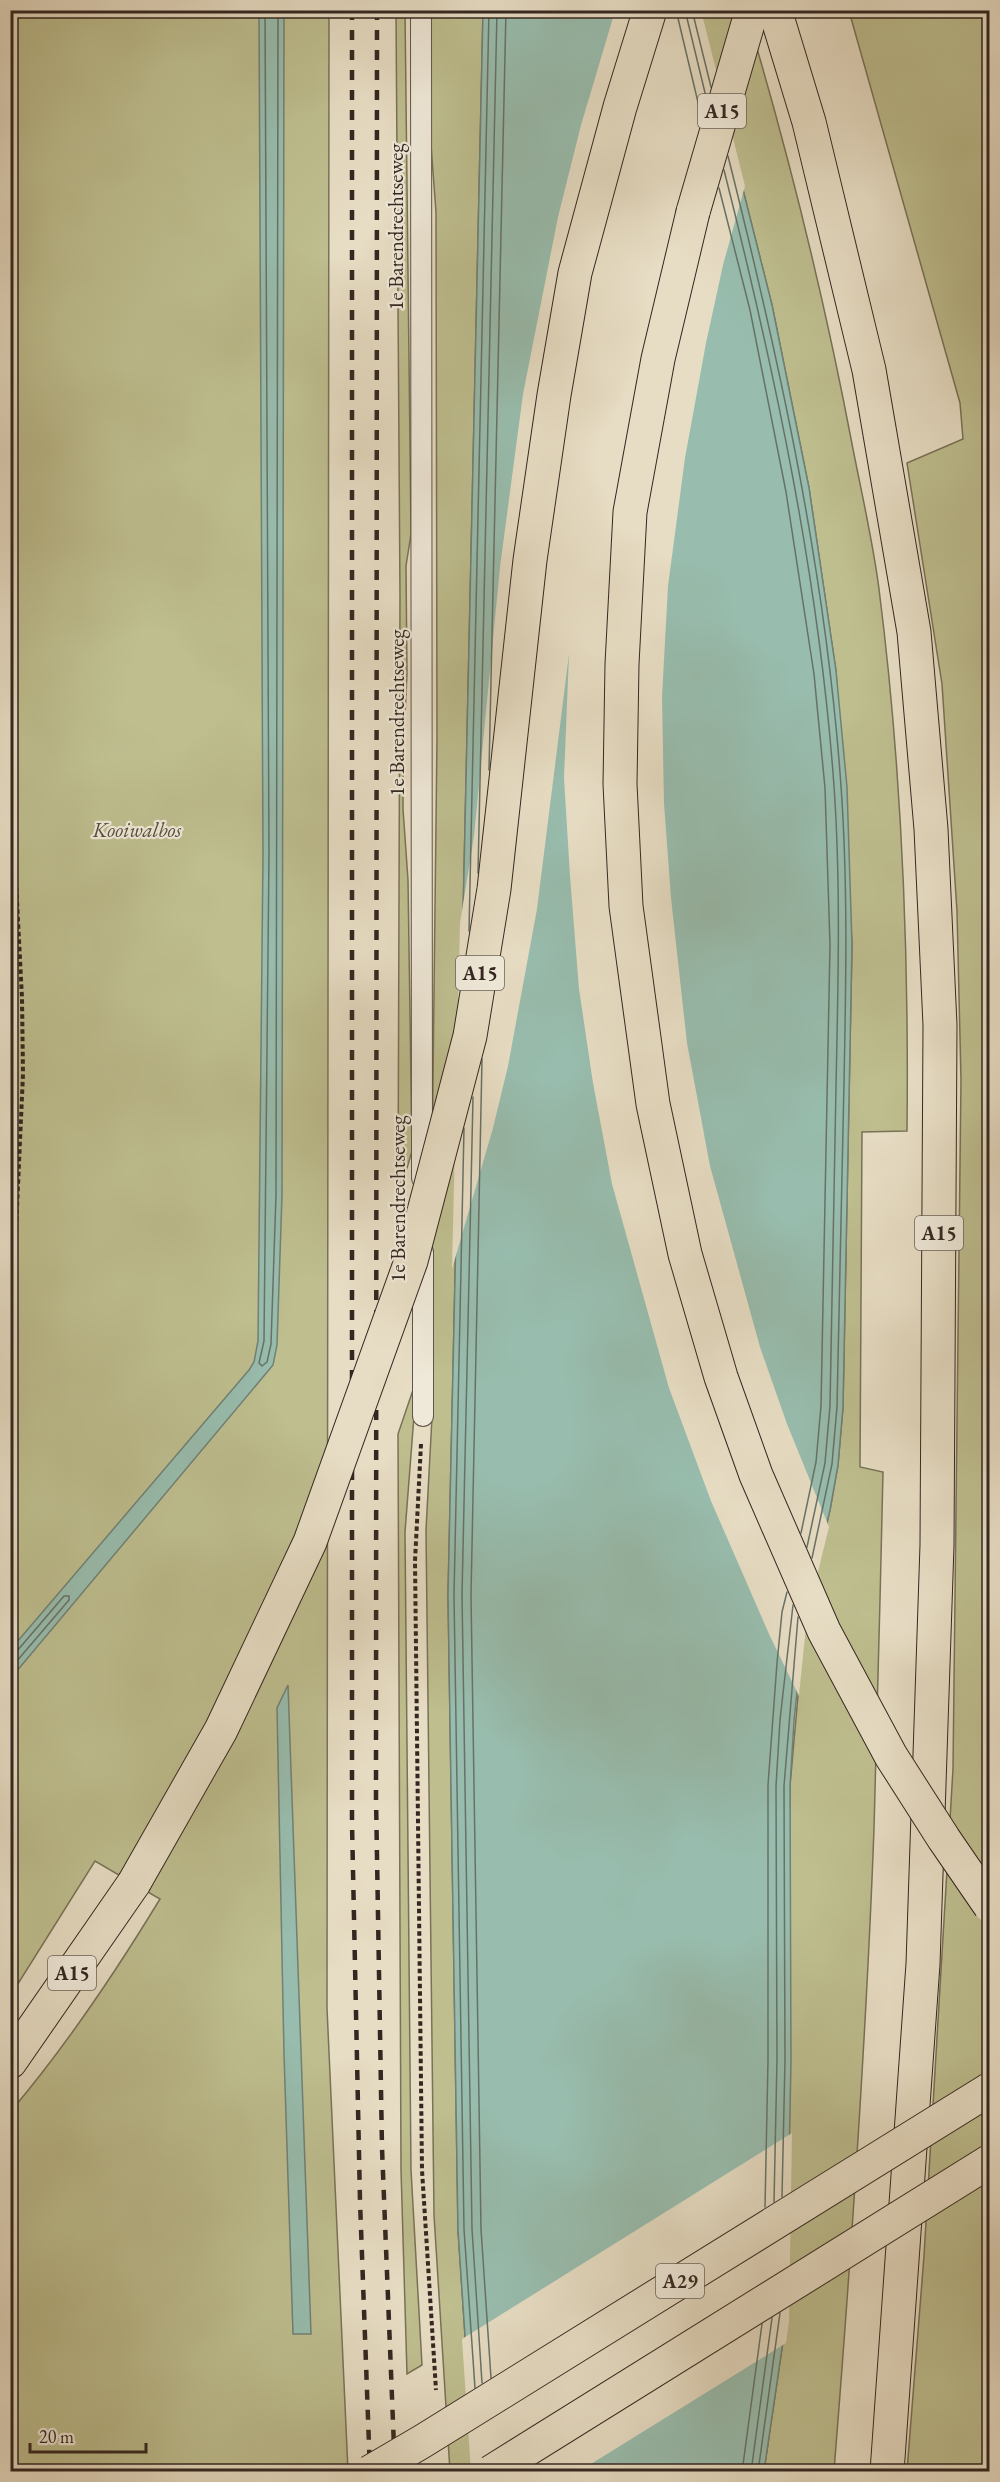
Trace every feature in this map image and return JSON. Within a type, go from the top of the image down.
[{"type":"highway","name":"A15","points":[[10,2062],[134,1883],[221,1730],[310,1542],[411,1261],[470,1036],[494,889],[530,560],[554,395],[575,273],[620,107],[650,10]]},
{"type":"highway","name":"A15","points":[[752,10],[693,212],[658,358],[630,512],[622,664],[620,784],[626,906],[653,1104],[685,1254],[722,1377],[756,1475],[824,1631],[891,1756],[990,1906]]},
{"type":"highway","name":"A15","points":[[775,10],[809,122],[869,370],[914,632],[932,840],[940,1025],[937,1557],[923,1964],[887,2472]]},
{"type":"highway","name":"A29","points":[[370,2472],[433,2436],[990,2089]]},
{"type":"highway","points":[[491,2472],[990,2161]]},
{"type":"lane","name":"1e Barendrechtseweg","points":[[421,10],[423,1416]]},
{"type":"path","points":[[10,874],[16,882],[22,1008],[22,1074],[10,1302]]},
{"type":"path","points":[[423,1416],[415,1561],[423,2170],[437,2402]]},
{"type":"green space","name":"Kooiwalbos","points":[[10,11],[329,11],[327,2008],[348,2471],[11,2471],[11,2111],[90,2008],[160,1899],[95,1861],[11,1995]]},
{"type":"green space","points":[[396,11],[405,11],[411,534],[406,566],[407,674],[403,809],[408,880],[412,1151],[398,1199],[400,596]]},
{"type":"green space","points":[[431,11],[483,11],[448,1595],[458,2230],[474,2472],[450,2471],[434,2215],[426,1530],[432,1417],[430,1335],[437,738],[436,212],[430,132]]},
{"type":"green space","points":[[698,11],[746,11],[805,228],[831,338],[877,571],[893,724],[902,860],[907,995],[907,1131],[862,1132],[860,1467],[883,1472],[871,1910],[852,2231],[834,2471],[764,2471],[786,2321],[790,1786],[805,1616],[830,1510],[838,1465],[843,1407],[852,945],[836,671],[809,488],[772,305]]},
{"type":"green space","points":[[849,11],[989,11],[989,2471],[907,2471],[924,2256],[953,1769],[961,1080],[957,911],[942,684],[907,463],[963,439],[960,403]]},
{"type":"green space","points":[[414,1387],[405,1532],[411,2170],[422,2365],[407,2374],[401,2170],[398,1434]]},
{"type":"water","points":[[259,11],[284,11],[282,1195],[277,1345],[273,1365],[11,1678],[11,1649],[249,1370],[254,1362],[258,1341],[263,855]]},
{"type":"water","points":[[483,11],[698,11],[772,305],[809,488],[836,671],[847,787],[852,945],[843,1407],[838,1465],[830,1510],[805,1616],[794,1721],[790,1786],[791,2060],[786,2321],[764,2471],[474,2471],[458,2230],[448,1595]]},
{"type":"water","points":[[288,1685],[311,2334],[293,2334],[284,2054],[277,1708]]},
{"type":"pier","points":[[701,10],[745,186],[723,265],[706,343],[685,458],[668,586],[662,697],[664,803],[671,898],[687,1043],[710,1166],[760,1347],[787,1424],[829,1527],[807,1616],[799,1696],[769,1634],[711,1501],[669,1388],[612,1184],[593,1083],[579,989],[564,778],[569,654],[537,909],[508,1066],[493,1128],[452,1269],[460,923],[474,836],[500,567],[523,394],[558,217],[581,125],[615,11]]},
{"type":"pier","points":[[792,2133],[789,2321],[786,2343],[578,2472],[471,2472],[462,2339]]},
{"type":"railway","points":[[352,10],[352,1823],[360,2201],[370,2472]]},
{"type":"railway","points":[[377,10],[376,1798],[382,2148],[395,2472]]}]
